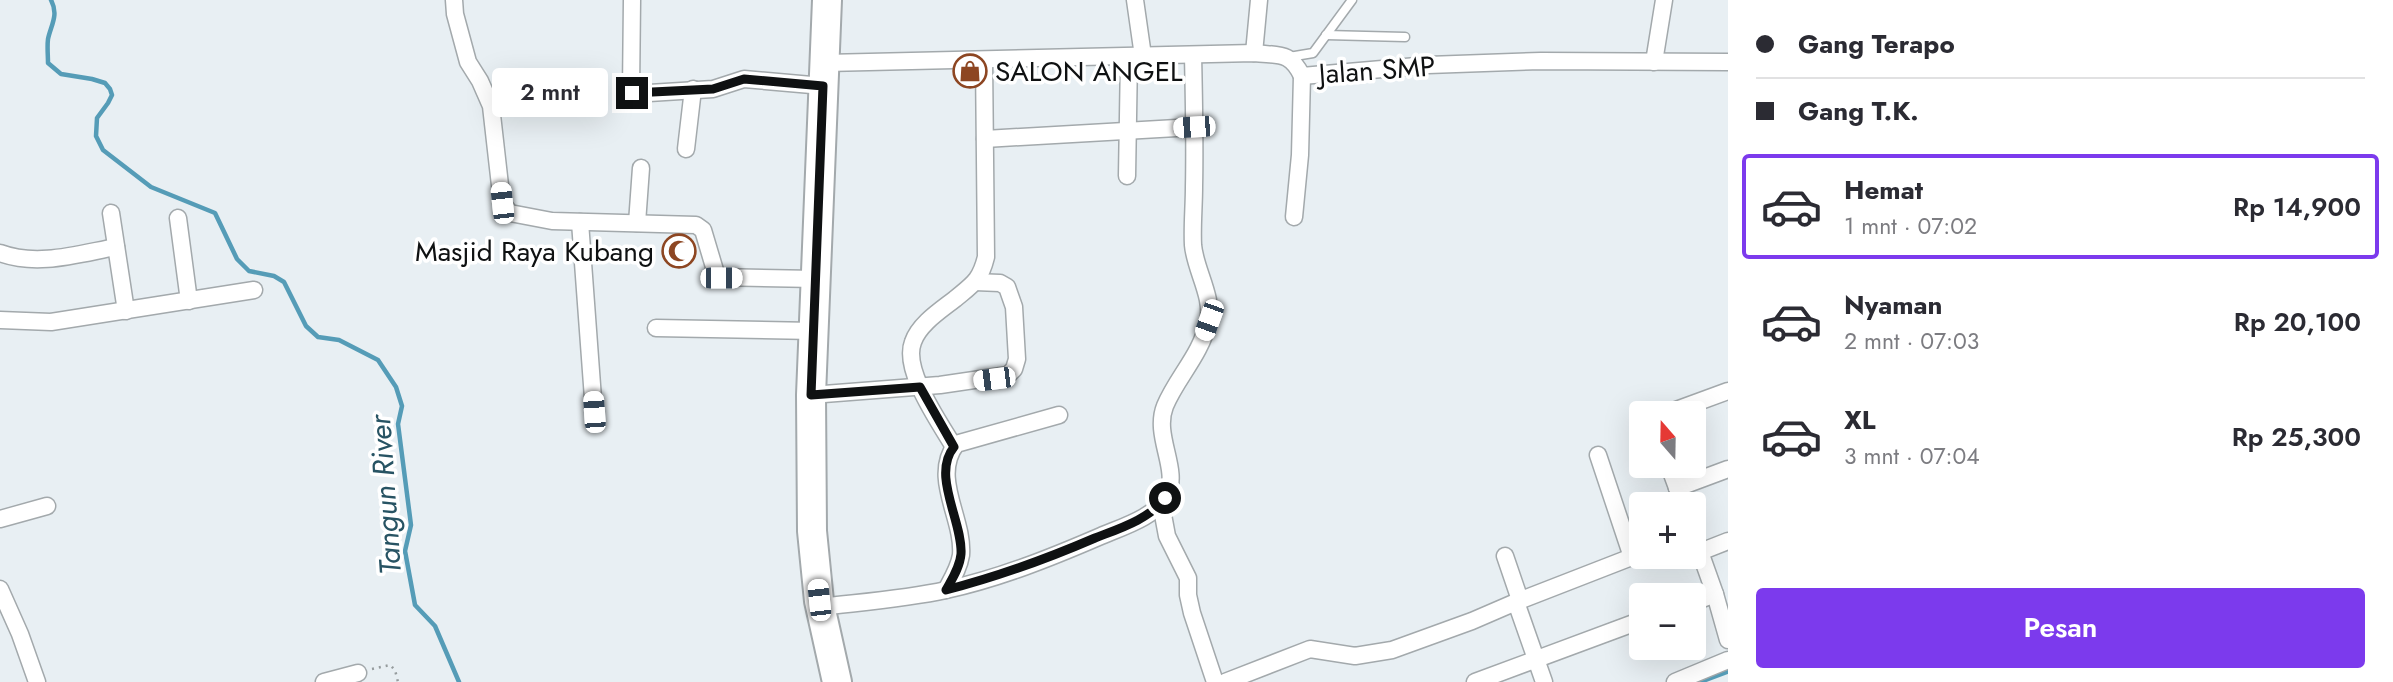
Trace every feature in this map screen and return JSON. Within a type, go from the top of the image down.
[{"type":"highway","points":[[825,1],[825,74],[811,395],[812,531],[820,607],[837,682]]},
{"type":"street","points":[[454,0],[455,14],[468,62],[491,106],[502,203],[510,214],[552,221],[696,225],[703,230],[717,277],[816,279]]},
{"type":"street","name":"Jalan SMP","points":[[632,0],[632,93],[713,89],[744,79],[985,60],[1254,53],[1289,57],[1302,76],[1428,65],[1541,61],[1728,62]]},
{"type":"street","points":[[1127,176],[1128,131],[1136,56],[1135,0]]},
{"type":"street","points":[[1254,53],[1259,0]]},
{"type":"street","points":[[1654,62],[1664,0]]},
{"type":"street","points":[[1193,55],[1193,242],[1195,263],[1206,291],[1209,320],[1198,352],[1164,407],[1162,438],[1170,482],[1163,501],[1167,536],[1188,578],[1192,614],[1215,682]]},
{"type":"street","points":[[954,447],[920,387],[911,357],[913,342],[935,315],[982,274],[986,257],[985,60]]},
{"type":"street","points":[[1294,218],[1300,155],[1302,76]]},
{"type":"street","points":[[686,149],[694,89]]},
{"type":"street","points":[[985,139],[1194,127]]},
{"type":"street","points":[[637,223],[641,168]]},
{"type":"street","points":[[111,213],[126,311]]},
{"type":"street","points":[[178,218],[189,301]]},
{"type":"street","points":[[580,222],[594,412]]},
{"type":"street","points":[[0,253],[16,259],[50,259],[116,247]]},
{"type":"street","points":[[811,395],[920,387],[1008,375],[1014,369],[1017,359],[1014,307],[1007,287],[1000,283],[975,282]]},
{"type":"street","points":[[0,320],[51,322],[254,290]]},
{"type":"street","points":[[656,328],[814,331]]},
{"type":"street","points":[[1701,401],[1728,391]]},
{"type":"street","points":[[946,590],[957,569],[961,553],[945,469],[948,454],[956,444],[1059,415]]},
{"type":"street","points":[[1598,456],[1629,535]]},
{"type":"street","points":[[1687,492],[1728,470]]},
{"type":"street","points":[[820,607],[905,598],[1018,570],[1127,525],[1163,501]]},
{"type":"street","points":[[0,519],[47,506]]},
{"type":"street","points":[[1706,550],[1728,541]]},
{"type":"street","points":[[1505,556],[1544,682]]},
{"type":"street","points":[[1225,682],[1310,649],[1355,656],[1392,650],[1629,558]]},
{"type":"street","points":[[1706,569],[1728,640]]},
{"type":"street","points":[[0,589],[37,682]]},
{"type":"street","points":[[1706,597],[1715,594]]},
{"type":"street","points":[[1475,682],[1629,625]]},
{"type":"street","points":[[1675,682],[1728,660]]},
{"type":"street","points":[[324,682],[358,673]]},
{"type":"lane","points":[[1289,57],[1313,53],[1352,0]]},
{"type":"lane","points":[[1325,35],[1405,37]]},
{"type":"path","points":[[358,673],[390,665],[395,670],[398,682]]},
{"type":"waterway","name":"Tangun River","points":[[51,0],[54,15],[48,39],[48,63],[61,74],[92,79],[105,83],[110,89],[112,95],[97,118],[96,136],[103,150],[151,187],[215,213],[237,259],[249,271],[274,276],[284,282],[306,326],[318,337],[339,340],[378,360],[396,387],[402,406],[398,424],[411,525],[405,551],[415,605],[435,626],[459,682]]},
{"type":"waterway","points":[[1700,682],[1727,672]]},
{"type":"place","name":"SALON ANGEL","points":[[970,71]]},
{"type":"place","name":"Masjid Raya Kubang","points":[[679,251]]},
{"type":"route","points":[[632,93],[713,89],[744,79],[823,86],[811,395],[920,387],[954,447],[948,454],[945,469],[961,553],[960,562],[946,590],[990,579],[1044,560],[1127,525],[1153,510],[1165,498]]}]
